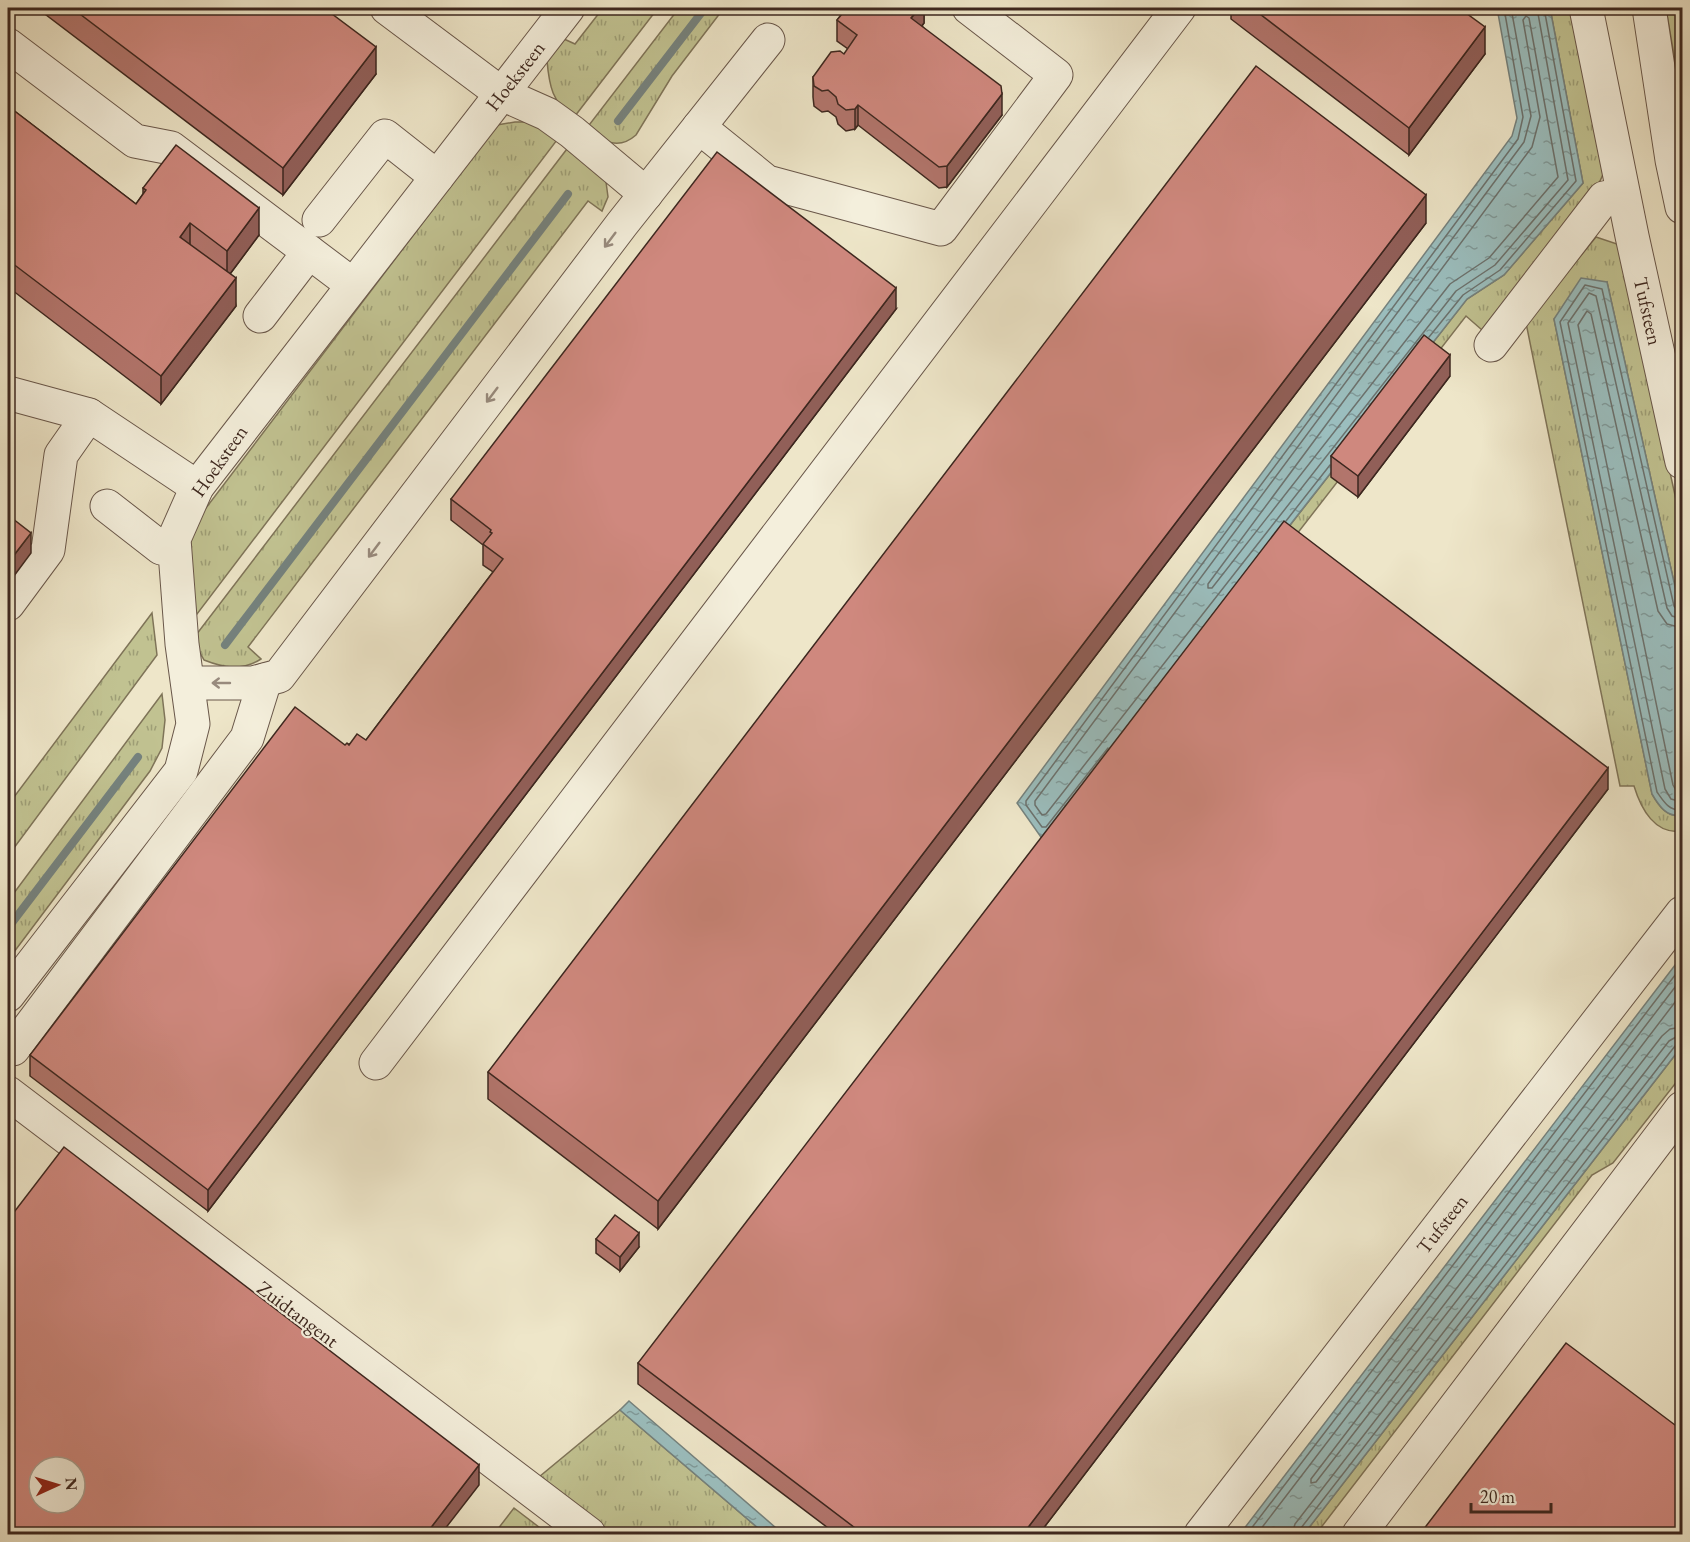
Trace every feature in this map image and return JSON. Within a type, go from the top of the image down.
[{"type":"street","points":[[387,8],[502,94],[547,114],[646,194]]},
{"type":"street","name":"Hoeksteen","points":[[8,995],[181,771],[193,724],[182,644],[174,539],[196,488],[568,8]]},
{"type":"street","points":[[699,127],[767,182],[941,229],[1056,75],[969,8]]},
{"type":"street","points":[[376,1063],[1179,8]]},
{"type":"street","name":"Tufsteen","points":[[1586,8],[1623,194],[1683,462]]},
{"type":"street","points":[[1649,8],[1672,160],[1683,207]]},
{"type":"street","points":[[188,683],[253,684],[279,676],[646,194],[768,40]]},
{"type":"street","points":[[8,45],[135,141],[171,148],[353,285]]},
{"type":"street","points":[[319,220],[385,136],[437,177]]},
{"type":"street","points":[[1491,345],[1604,198],[1623,194]]},
{"type":"street","points":[[260,316],[309,252]]},
{"type":"street","points":[[8,393],[88,415],[196,488]]},
{"type":"street","points":[[8,604],[48,550],[61,455],[88,415]]},
{"type":"street","points":[[106,506],[161,548]]},
{"type":"street","points":[[13,1049],[247,738],[265,680]]},
{"type":"street","name":"Tufsteen","points":[[1202,1534],[1683,913]]},
{"type":"street","name":"Zuidtangent","points":[[8,1094],[589,1534]]},
{"type":"street","points":[[1359,1534],[1683,1108]]},
{"type":"green space","points":[[603,8],[658,8],[575,116],[561,106],[553,93],[547,61],[564,39],[575,44]]},
{"type":"green space","points":[[679,8],[724,8],[672,76],[636,135],[629,140],[617,143],[598,137],[586,129]]},
{"type":"green space","points":[[1550,8],[1571,8],[1605,170],[1600,181],[1482,330],[1466,316],[1293,539],[1284,533],[1467,299],[1504,275],[1583,183]]},
{"type":"green space","points":[[1666,8],[1682,8],[1682,103]]},
{"type":"green space","points":[[533,122],[557,140],[194,618],[190,529],[497,125]]},
{"type":"green space","points":[[570,145],[606,182],[608,197],[602,211],[588,201],[248,647],[261,659],[240,667],[219,665],[204,660],[197,648],[196,635]]},
{"type":"green space","points":[[1596,237],[1620,245],[1682,527],[1682,618],[1607,282],[1554,319],[1652,794],[1668,813],[1682,815],[1682,831],[1672,831],[1657,825],[1645,811],[1634,786],[1620,786],[1526,323]]},
{"type":"green space","points":[[152,613],[157,655],[8,856],[8,805]]},
{"type":"green space","points":[[162,694],[165,720],[162,748],[150,771],[8,960],[8,901]]},
{"type":"green space","points":[[1682,1046],[1682,1075],[1613,1163],[1592,1175],[1316,1534],[1304,1534]]},
{"type":"green space","points":[[620,1410],[765,1534],[613,1534],[539,1477]]},
{"type":"green space","points":[[514,1508],[548,1534],[494,1534]]},
{"type":"water","points":[[1497,8],[1550,8],[1583,183],[1504,275],[1467,299],[1043,840],[1017,803],[1512,136],[1517,118]]},
{"type":"water","points":[[1581,278],[1607,282],[1682,618],[1682,815],[1668,813],[1652,794],[1554,319]]},
{"type":"water","points":[[1682,956],[1682,1046],[1304,1534],[1240,1534]]},
{"type":"water","points":[[629,1401],[783,1534],[765,1534],[620,1410]]},
{"type":"building","points":[[72,8],[324,8],[376,47],[283,168]]},
{"type":"building","points":[[847,8],[920,8],[911,18],[1001,86],[1002,94],[947,166],[939,167],[858,105],[855,109],[846,110],[838,104],[836,97],[828,90],[822,91],[814,86],[813,77],[831,52],[840,51],[844,54],[857,35],[837,20]]},
{"type":"building","points":[[1252,8],[1459,8],[1485,27],[1409,128]]},
{"type":"building","points":[[1256,66],[1426,195],[658,1201],[488,1072]]},
{"type":"building","points":[[8,106],[136,204],[146,190],[143,188],[176,145],[259,208],[227,251],[190,223],[180,237],[236,278],[161,376],[8,260]]},
{"type":"building","points":[[717,152],[896,288],[208,1190],[30,1055],[295,707],[345,745],[347,743],[349,745],[357,734],[366,740],[503,559],[483,544],[492,533],[491,530],[451,499]]},
{"type":"building","points":[[1424,335],[1450,355],[1358,476],[1331,456]]},
{"type":"building","points":[[8,515],[31,533],[8,563]]},
{"type":"building","points":[[1284,521],[1608,768],[1023,1534],[863,1534],[638,1363]]},
{"type":"building","points":[[64,1147],[479,1465],[426,1534],[8,1534],[8,1220]]},
{"type":"building","points":[[615,1215],[639,1233],[620,1257],[596,1239]]},
{"type":"building","points":[[1566,1343],[1683,1431],[1683,1534],[1420,1534]]},
{"type":"waterway","points":[[618,121],[705,8]]},
{"type":"waterway","points":[[225,645],[568,194]]},
{"type":"waterway","points":[[8,928],[138,757]]}]
